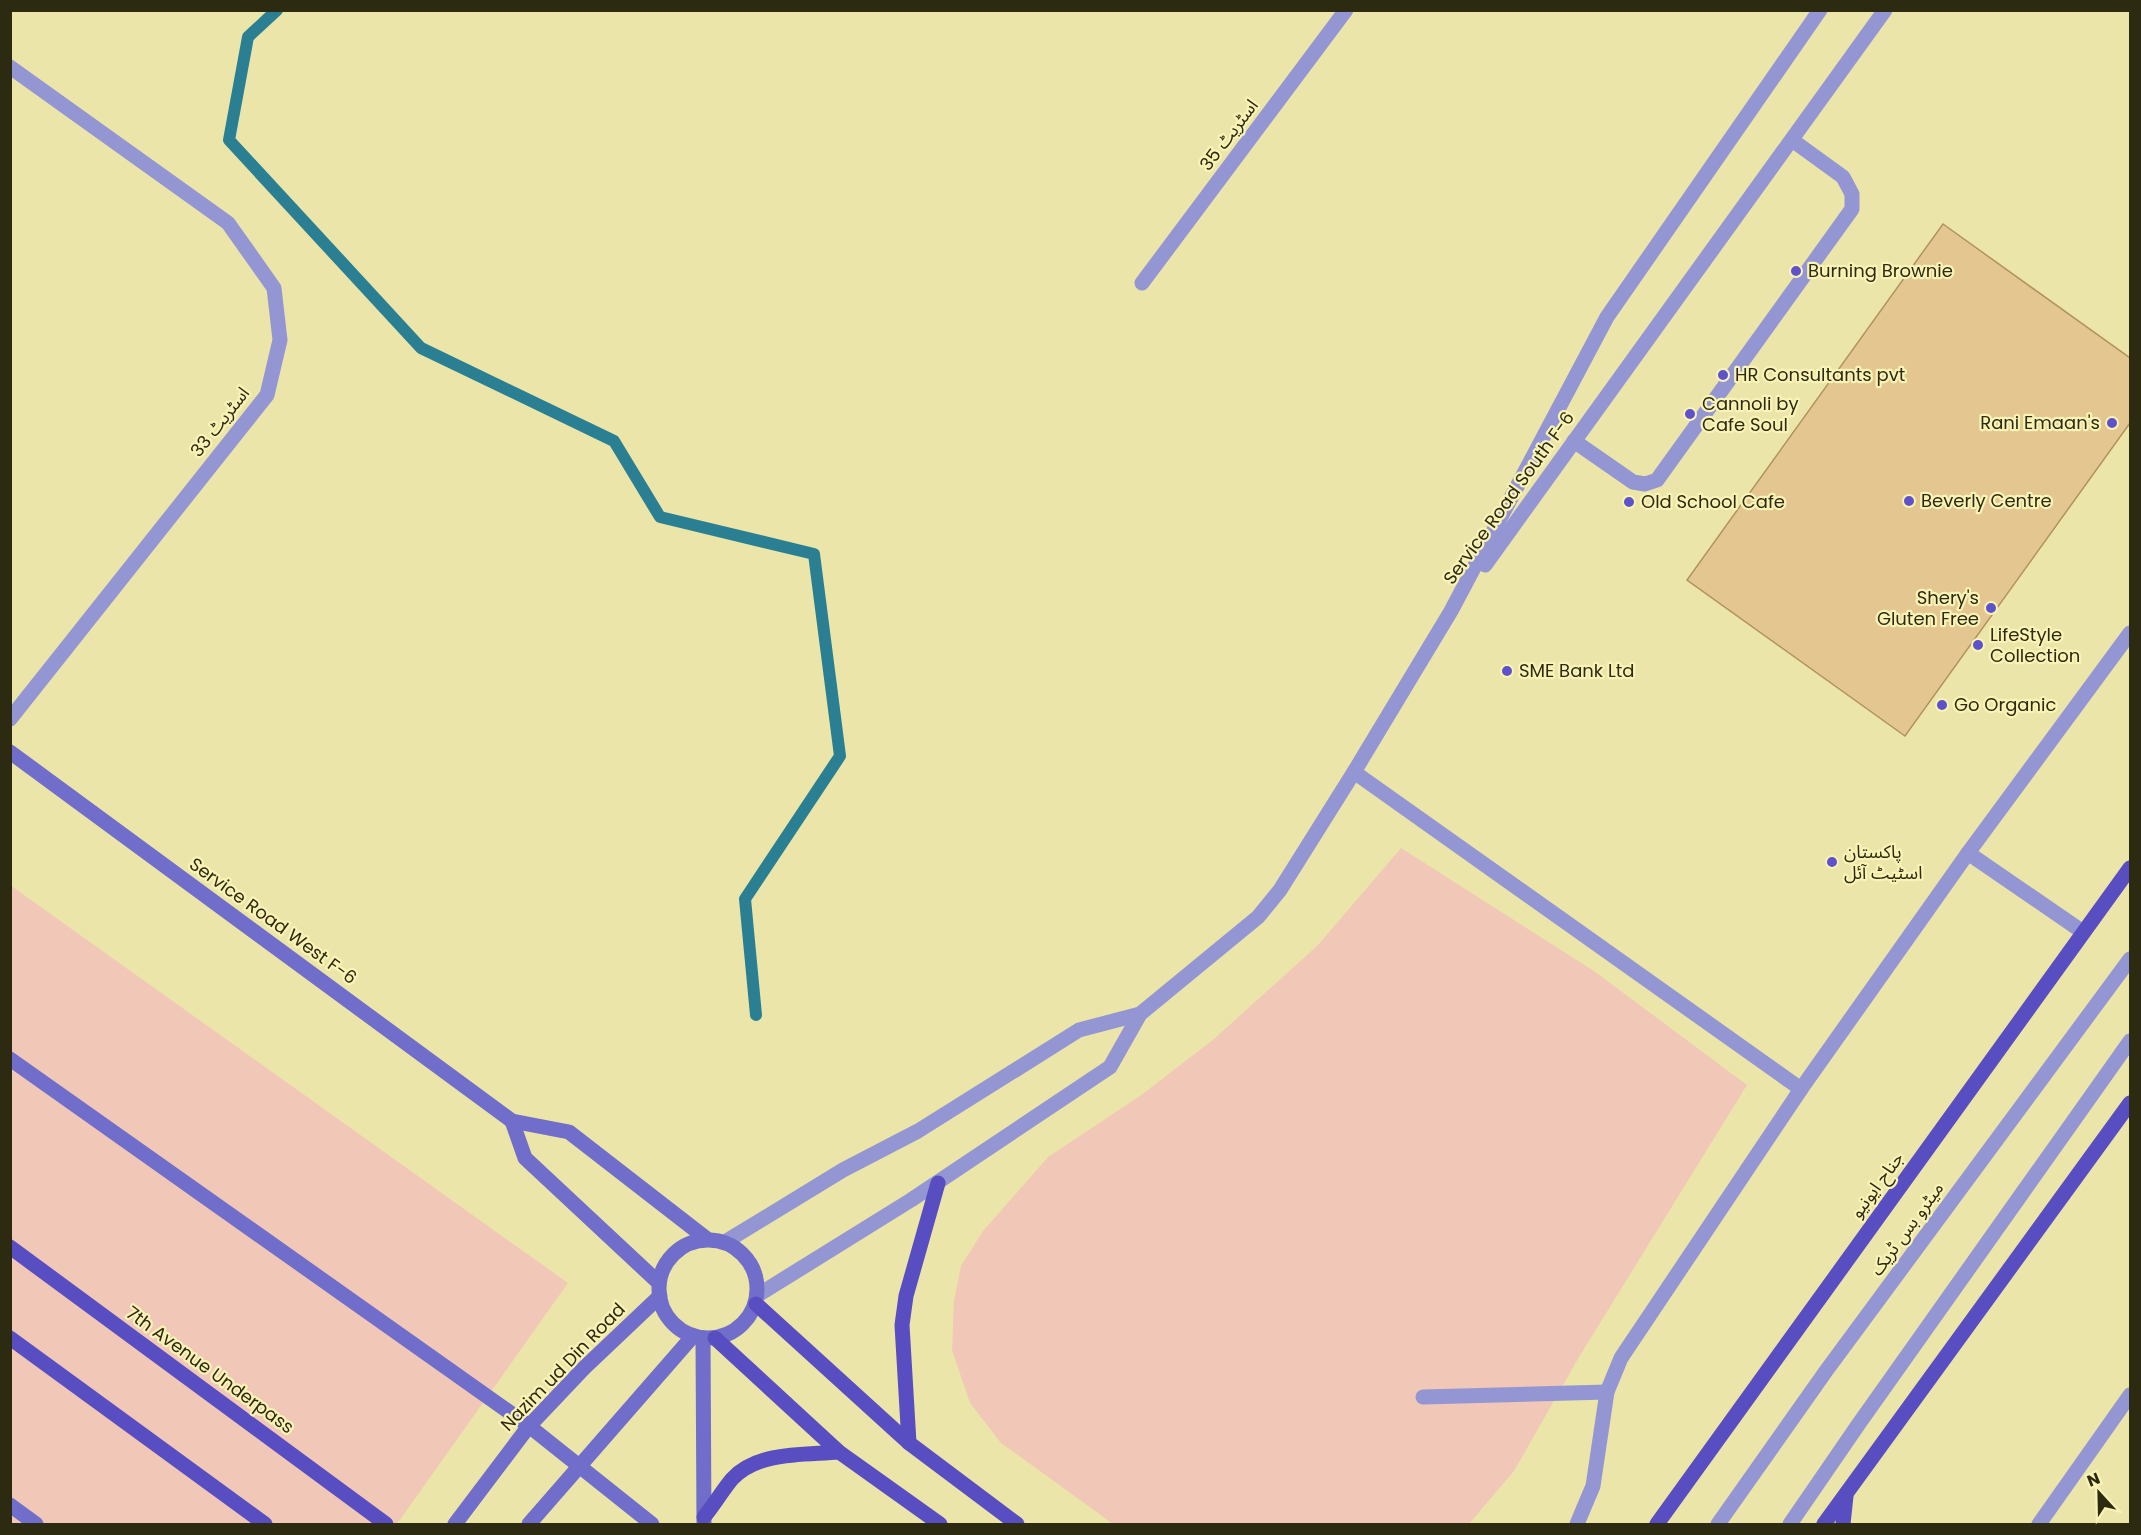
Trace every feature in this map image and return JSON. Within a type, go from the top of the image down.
[{"type":"main road","name":"Service Road West F-6","points":[[10,752],[512,1121],[569,1132],[707,1239]]},
{"type":"main road","name":"جناح ایونیو","points":[[1661,1519],[2130,868]]},
{"type":"main road","points":[[10,1059],[529,1426],[652,1524]]},
{"type":"main road","points":[[1824,1524],[2130,1103]]},
{"type":"main road","points":[[512,1121],[525,1158],[659,1290]]},
{"type":"main road","points":[[909,1443],[902,1325],[906,1296],[938,1183]]},
{"type":"main road","points":[[529,1524],[579,1467],[703,1338],[732,1332],[747,1320],[757,1299],[755,1273],[744,1254],[725,1242],[707,1239],[690,1243],[675,1252],[664,1267],[659,1290],[665,1313],[677,1327],[703,1338],[839,1452],[940,1524]]},
{"type":"main road","name":"7th Avenue Underpass","points":[[10,1246],[387,1524]]},
{"type":"main road","name":"Nazim ud Din Road","points":[[455,1524],[529,1426],[659,1290]]},
{"type":"main road","points":[[757,1299],[909,1443],[1017,1524]]},
{"type":"main road","points":[[10,1338],[265,1524]]},
{"type":"main road","points":[[703,1338],[704,1521]]},
{"type":"main road","points":[[704,1521],[733,1478],[747,1467],[767,1459],[839,1452]]},
{"type":"main road","points":[[1843,1524],[1846,1493]]},
{"type":"main road","points":[[10,1505],[36,1524]]},
{"type":"main road","points":[[1646,1524],[1661,1519]]},
{"type":"street","name":"اسٹریٹ 35","points":[[1142,283],[1347,10]]},
{"type":"street","name":"Service Road South F-6","points":[[1451,611],[1607,317],[1820,10]]},
{"type":"street","name":"Service Road South F-6","points":[[1451,611],[1885,10]]},
{"type":"street","name":"اسٹریٹ 33","points":[[10,67],[228,224],[274,288],[280,340],[267,395],[10,719]]},
{"type":"street","points":[[1574,441],[1633,482],[1645,484],[1657,480],[1852,209],[1852,194],[1843,177],[1792,140]]},
{"type":"street","points":[[757,1299],[938,1183],[1110,1067],[1140,1014],[1258,917],[1280,890],[1451,611]]},
{"type":"street","points":[[1577,1524],[1593,1486],[1607,1392],[1621,1358],[1801,1089],[1968,853],[2130,633]]},
{"type":"street","points":[[1354,772],[1801,1089]]},
{"type":"street","points":[[1968,853],[2083,932]]},
{"type":"street","name":"میٹرو بس ٹریک","points":[[1719,1524],[1826,1371],[2130,959]]},
{"type":"street","points":[[725,1242],[843,1170],[918,1131],[1079,1030],[1140,1014]]},
{"type":"street","points":[[1790,1524],[2130,1041]]},
{"type":"street","points":[[1423,1397],[1607,1392]]},
{"type":"street","points":[[2039,1524],[2130,1395]]},
{"type":"shaded area","points":[[1401,848],[1594,971],[1747,1085],[1579,1357],[1514,1471],[1469,1524],[1113,1524],[1001,1443],[970,1403],[952,1350],[954,1301],[961,1266],[983,1231],[1048,1157],[1140,1096],[1214,1039],[1318,945]]},
{"type":"shaded area","points":[[10,885],[568,1283],[397,1524],[11,1524]]},
{"type":"building","name":"Beverly Centre","points":[[1943,224],[2130,358],[2130,423],[1905,736],[1687,580]]},
{"type":"waterway","points":[[277,10],[248,37],[229,140],[421,348],[614,441],[660,517],[814,554],[840,756],[745,899],[756,1015]]},
{"type":"place","name":"Burning Brownie","points":[[1796,271]]},
{"type":"place","name":"HR Consultants pvt","points":[[1723,375]]},
{"type":"place","name":"Cannoli by Cafe Soul","points":[[1690,414]]},
{"type":"place","name":"Rani Emaan's","points":[[2112,423]]},
{"type":"place","name":"Beverly Centre","points":[[1909,501]]},
{"type":"place","name":"Old School Cafe","points":[[1629,502]]},
{"type":"place","name":"Shery's Gluten Free","points":[[1991,608]]},
{"type":"place","name":"LifeStyle Collection","points":[[1978,645]]},
{"type":"place","name":"SME Bank Ltd","points":[[1507,671]]},
{"type":"place","name":"Go Organic","points":[[1942,705]]},
{"type":"place","name":"پاکستان اسٹیٹ آئل","points":[[1832,862]]}]
